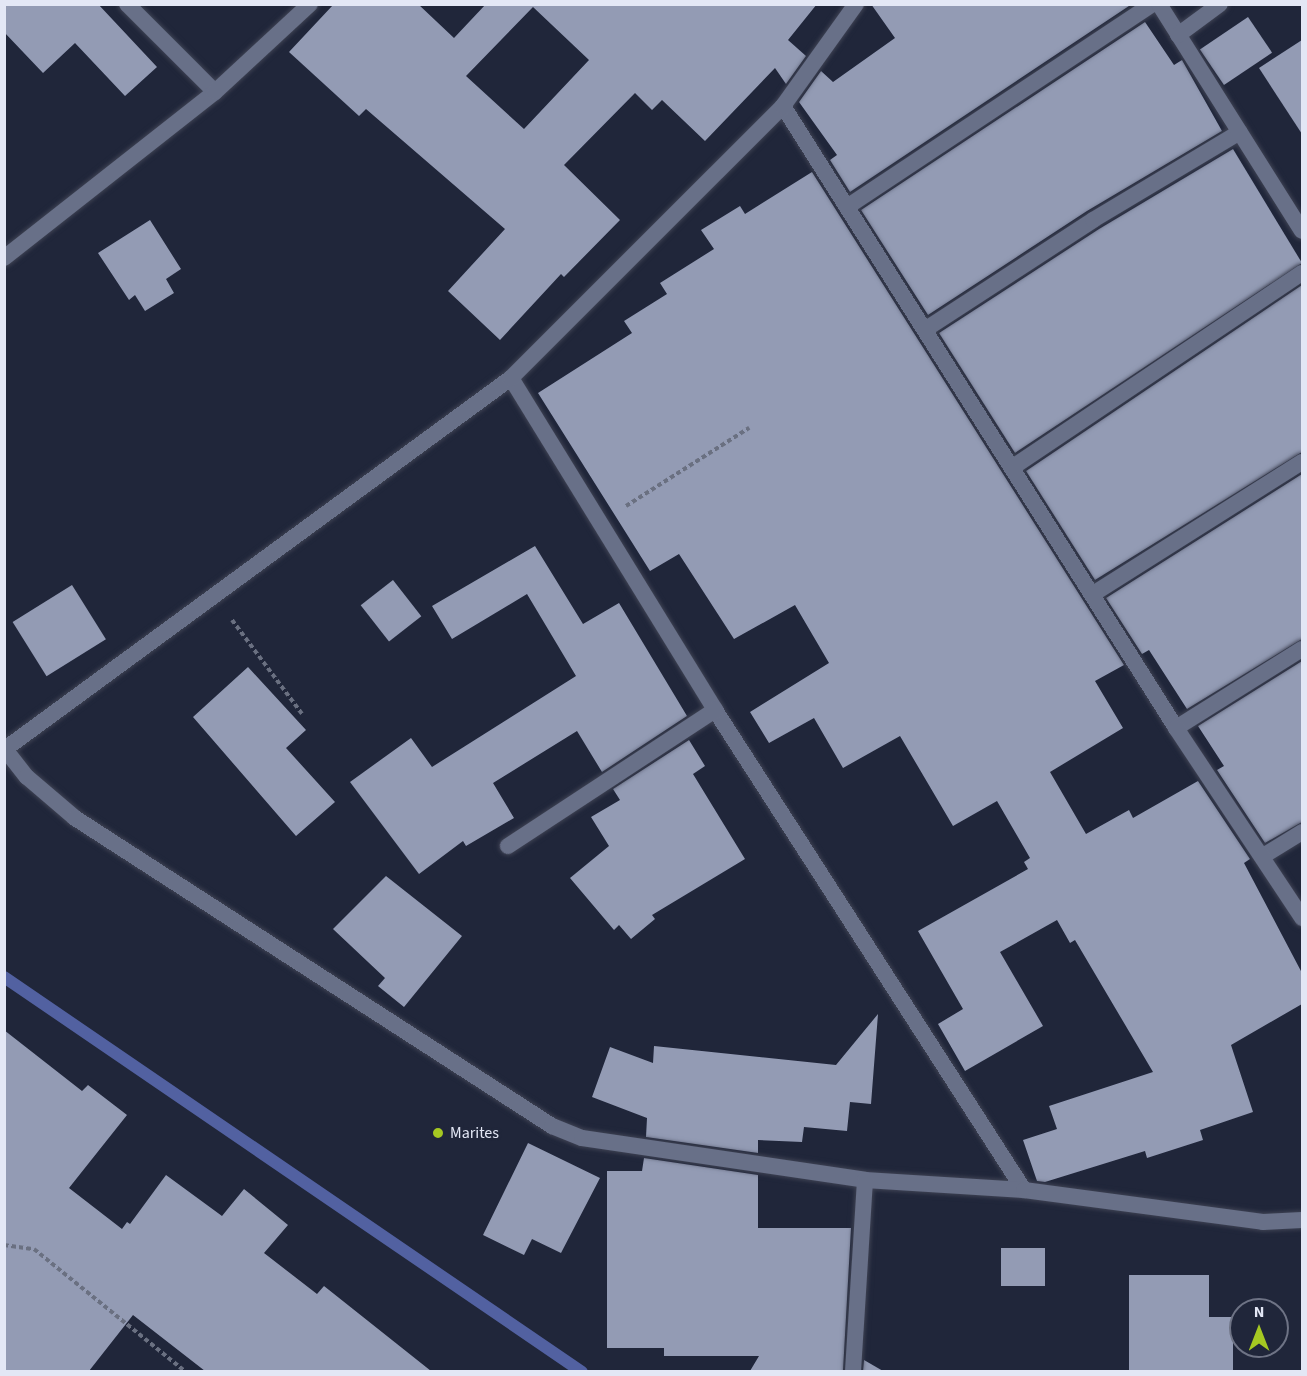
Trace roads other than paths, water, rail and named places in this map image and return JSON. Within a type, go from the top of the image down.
[{"type":"street","points":[[127,4],[215,92]]},
{"type":"street","points":[[4,258],[215,92],[310,4]]},
{"type":"street","points":[[856,4],[783,106],[511,378],[5,749],[27,777],[75,818],[552,1126],[610,1144],[865,1180],[1024,1190],[1263,1222],[1302,1220]]},
{"type":"street","points":[[847,207],[1152,4]]},
{"type":"street","points":[[1159,4],[1302,231]]},
{"type":"street","points":[[1179,35],[1220,4]]},
{"type":"street","points":[[783,106],[1176,728],[1302,918]]},
{"type":"street","points":[[926,329],[1093,220],[1240,132]]},
{"type":"street","points":[[1013,467],[1302,273]]},
{"type":"street","points":[[511,378],[716,710],[1024,1190]]},
{"type":"street","points":[[1093,594],[1302,462]]},
{"type":"street","points":[[1176,728],[1302,649]]},
{"type":"street","points":[[507,846],[716,710]]},
{"type":"street","points":[[1263,856],[1302,832]]},
{"type":"street","points":[[853,1371],[865,1180]]},
{"type":"waterway","points":[[4,977],[582,1372]]},
{"type":"place","name":"Marites","points":[[438,1133]]}]
